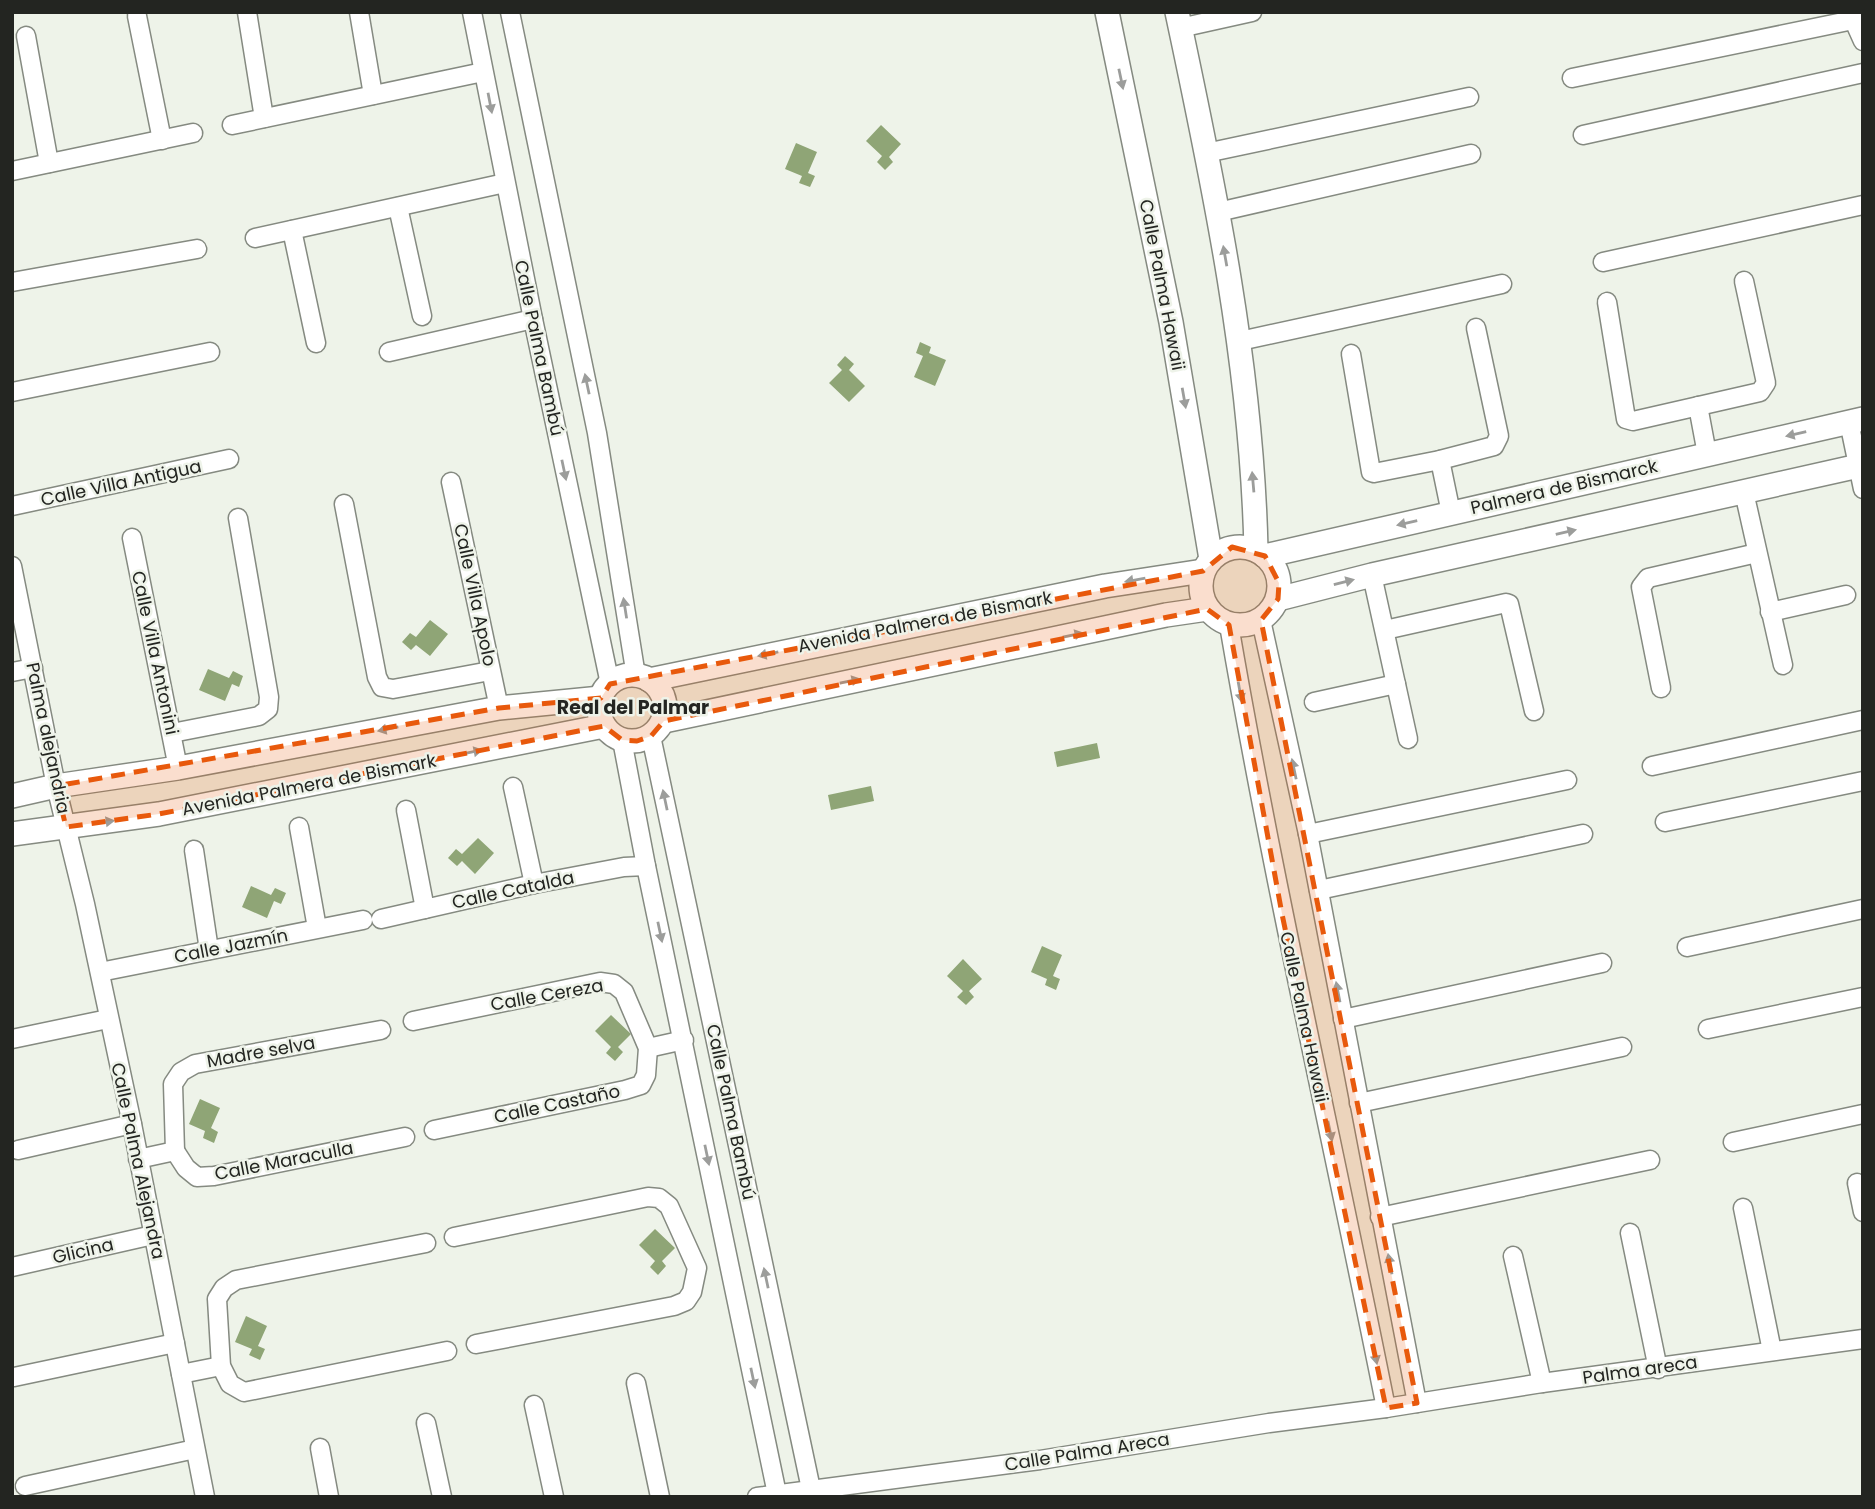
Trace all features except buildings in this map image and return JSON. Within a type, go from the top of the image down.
[{"type":"street","points":[[247,12],[264,118]]},
{"type":"street","points":[[359,12],[373,95]]},
{"type":"street","name":"Calle Palma Bambú","points":[[471,12],[606,691]]},
{"type":"street","points":[[510,12],[597,433],[643,678]]},
{"type":"street","name":"Calle Palma Hawaii","points":[[1107,12],[1171,322],[1207,565]]},
{"type":"street","points":[[1252,12],[1178,20],[1218,212],[1240,341],[1261,553],[1275,568],[1279,583],[1278,599],[1271,611],[1261,620],[1245,626],[1228,625],[1216,619],[1201,597],[1200,583],[1207,565],[1221,551],[1232,547],[1261,553]]},
{"type":"street","points":[[136,16],[162,140]]},
{"type":"street","points":[[1572,78],[1851,16],[1863,41]]},
{"type":"street","points":[[26,36],[49,163]]},
{"type":"street","points":[[232,125],[483,72]]},
{"type":"street","points":[[1583,135],[1863,73]]},
{"type":"street","points":[[1206,153],[1469,97]]},
{"type":"street","points":[[12,171],[193,133]]},
{"type":"street","points":[[1218,212],[1471,154]]},
{"type":"street","points":[[255,238],[505,183]]},
{"type":"street","points":[[1603,262],[1863,205]]},
{"type":"street","points":[[397,207],[422,316]]},
{"type":"street","points":[[292,230],[316,343]]},
{"type":"street","points":[[12,282],[197,249]]},
{"type":"street","points":[[1607,302],[1626,419],[1633,421],[1764,389],[1766,383],[1744,281]]},
{"type":"street","points":[[1240,341],[1502,284]]},
{"type":"street","points":[[389,352],[533,319]]},
{"type":"street","points":[[1351,354],[1371,472],[1440,460],[1494,446],[1499,436],[1476,328]]},
{"type":"street","points":[[12,392],[210,352]]},
{"type":"street","points":[[1698,406],[1707,454]]},
{"type":"street","points":[[1856,420],[1863,489]]},
{"type":"street","name":"Palmera de Bismarck","points":[[1261,553],[1451,513],[1856,420]]},
{"type":"street","name":"Calle Villa Antigua","points":[[12,506],[229,459]]},
{"type":"street","points":[[1440,460],[1451,513]]},
{"type":"street","points":[[1278,599],[1372,575],[1860,466]]},
{"type":"street","name":"Calle Villa Apolo","points":[[452,482],[499,708]]},
{"type":"street","points":[[1744,492],[1783,665]]},
{"type":"street","points":[[344,504],[377,677],[382,687],[393,689],[490,671]]},
{"type":"street","points":[[172,733],[259,716],[268,709],[269,697],[238,518]]},
{"type":"street","name":"Calle Villa Antonini","points":[[132,538],[178,768]]},
{"type":"street","points":[[1661,688],[1641,587],[1643,582],[1648,578],[1757,553]]},
{"type":"street","name":"Avenida Palmera de Bismark","points":[[643,678],[1207,565]]},
{"type":"street","name":"Palma alejandria","points":[[12,566],[66,827]]},
{"type":"street","points":[[1372,575],[1408,739]]},
{"type":"street","points":[[1770,611],[1846,595]]},
{"type":"street","points":[[1385,630],[1509,604],[1534,711]]},
{"type":"street","points":[[658,728],[666,709],[659,689],[643,678],[622,677],[606,691],[599,712],[613,733],[637,741],[658,728],[1166,615],[1207,609]]},
{"type":"street","name":"Calle Palma Hawaii","points":[[1261,620],[1308,834],[1417,1403]]},
{"type":"street","name":"Calle Palma Hawaii","points":[[1228,625],[1282,914],[1338,1166],[1386,1408]]},
{"type":"street","points":[[12,672],[33,668]]},
{"type":"street","points":[[1314,702],[1396,684]]},
{"type":"street","points":[[12,796],[56,786],[178,768],[499,708],[606,691]]},
{"type":"street","points":[[1652,766],[1863,720]]},
{"type":"street","name":"Calle Palma Bambú","points":[[658,728],[811,1489]]},
{"type":"street","name":"Calle Palma Bambú","points":[[613,733],[646,866],[684,1040],[777,1494]]},
{"type":"street","name":"Avenida Palmera de Bismark","points":[[12,834],[159,814],[613,733]]},
{"type":"street","points":[[1308,834],[1567,780]]},
{"type":"street","points":[[1665,822],[1863,781]]},
{"type":"street","points":[[513,787],[534,884]]},
{"type":"street","points":[[406,810],[425,909]]},
{"type":"street","name":"Calle Palma Alejandra","points":[[66,827],[132,1124],[205,1497]]},
{"type":"street","points":[[299,827],[317,928]]},
{"type":"street","points":[[1319,890],[1583,834]]},
{"type":"street","points":[[194,850],[209,950]]},
{"type":"street","name":"Calle Catalda","points":[[372,919],[534,884],[624,867],[646,866]]},
{"type":"street","points":[[1687,947],[1863,909]]},
{"type":"street","name":"Calle Jazmín","points":[[100,972],[372,919]]},
{"type":"street","points":[[1343,1019],[1602,963]]},
{"type":"street","name":"Calle Cereza","points":[[414,1021],[600,982],[614,984],[624,992],[648,1048]]},
{"type":"street","points":[[1708,1029],[1863,997]]},
{"type":"street","points":[[12,1039],[108,1019]]},
{"type":"street","name":"Madre selva","points":[[175,1151],[173,1084],[181,1072],[195,1064],[381,1030]]},
{"type":"street","points":[[648,1048],[684,1040]]},
{"type":"street","points":[[1359,1103],[1622,1047]]},
{"type":"street","name":"Calle Castaño","points":[[434,1130],[641,1085],[646,1075],[648,1048]]},
{"type":"street","points":[[1733,1142],[1863,1114]]},
{"type":"street","points":[[18,1150],[132,1124]]},
{"type":"street","name":"Calle Maraculla","points":[[175,1151],[186,1168],[197,1177],[214,1176],[405,1137]]},
{"type":"street","points":[[138,1159],[175,1151]]},
{"type":"street","points":[[1380,1217],[1650,1160]]},
{"type":"street","points":[[1857,1183],[1863,1212]]},
{"type":"street","points":[[454,1237],[648,1197],[659,1198],[669,1206],[697,1268],[692,1292],[686,1301],[674,1306],[477,1344]]},
{"type":"street","points":[[1743,1208],[1772,1351]]},
{"type":"street","points":[[1630,1233],[1658,1369]]},
{"type":"street","name":"Glicina","points":[[12,1267],[153,1235]]},
{"type":"street","points":[[426,1243],[236,1280],[224,1288],[217,1299],[222,1366],[230,1384],[244,1392],[447,1351]]},
{"type":"street","points":[[1513,1255],[1542,1383]]},
{"type":"street","points":[[697,1268],[729,1262]]},
{"type":"street","name":"Palma areca","points":[[1417,1403],[1863,1339]]},
{"type":"street","points":[[14,1377],[175,1343]]},
{"type":"street","points":[[181,1374],[222,1366]]},
{"type":"street","points":[[636,1383],[660,1497]]},
{"type":"street","name":"Calle Palma Areca","points":[[757,1497],[1040,1460],[1269,1423],[1417,1403]]},
{"type":"street","points":[[534,1405],[554,1497]]},
{"type":"street","points":[[426,1423],[442,1497]]},
{"type":"street","points":[[320,1448],[329,1497]]},
{"type":"street","points":[[25,1486],[195,1449]]},
{"type":"highlighted area","points":[[1232,547],[1265,556],[1279,583],[1278,599],[1261,620],[1417,1403],[1386,1408],[1282,914],[1229,625],[1207,609],[664,721],[651,736],[637,741],[622,740],[604,726],[159,814],[66,827],[56,786],[499,708],[601,698],[610,684],[1203,571]]},
{"type":"shaded area","points":[[881,125],[901,144],[889,157],[893,162],[885,170],[877,162],[882,156],[866,141]]},
{"type":"shaded area","points":[[796,143],[817,152],[808,173],[815,176],[810,187],[799,183],[802,176],[785,169]]},
{"type":"shaded area","points":[[920,342],[931,347],[929,353],[946,360],[935,386],[914,377],[923,356],[916,353]]},
{"type":"shaded area","points":[[845,356],[854,364],[849,370],[865,386],[849,402],[829,383],[842,370],[837,365]]},
{"type":"shaded area","points":[[430,620],[448,634],[430,656],[416,645],[411,650],[402,642],[410,633],[416,637]]},
{"type":"shaded area","points":[[208,669],[229,678],[233,671],[243,676],[239,687],[232,684],[225,701],[199,690]]},
{"type":"shaded area","points":[[1097,743],[1100,758],[1057,767],[1054,752]]},
{"type":"shaded area","points":[[871,786],[874,801],[831,810],[828,795]]},
{"type":"shaded area","points":[[478,838],[494,853],[475,874],[462,861],[457,866],[448,858],[456,849],[462,854]]},
{"type":"shaded area","points":[[251,886],[271,895],[275,888],[286,893],[281,904],[274,901],[267,918],[242,907]]},
{"type":"shaded area","points":[[1042,946],[1062,955],[1053,976],[1060,979],[1056,990],[1045,985],[1047,979],[1031,972]]},
{"type":"shaded area","points":[[963,959],[982,979],[969,991],[974,997],[966,1005],[957,997],[963,991],[947,976]]},
{"type":"shaded area","points":[[611,1015],[631,1034],[618,1047],[623,1052],[615,1061],[606,1053],[611,1047],[595,1031]]},
{"type":"shaded area","points":[[200,1099],[220,1108],[211,1128],[218,1132],[214,1143],[203,1138],[205,1131],[189,1124]]},
{"type":"shaded area","points":[[655,1229],[675,1248],[662,1261],[666,1266],[658,1275],[650,1267],[655,1261],[639,1245]]},
{"type":"shaded area","points":[[246,1316],[267,1326],[258,1346],[265,1349],[260,1360],[249,1355],[252,1349],[235,1342]]},
{"type":"district","name":"Real del Palmar","points":[[633,707]]}]
